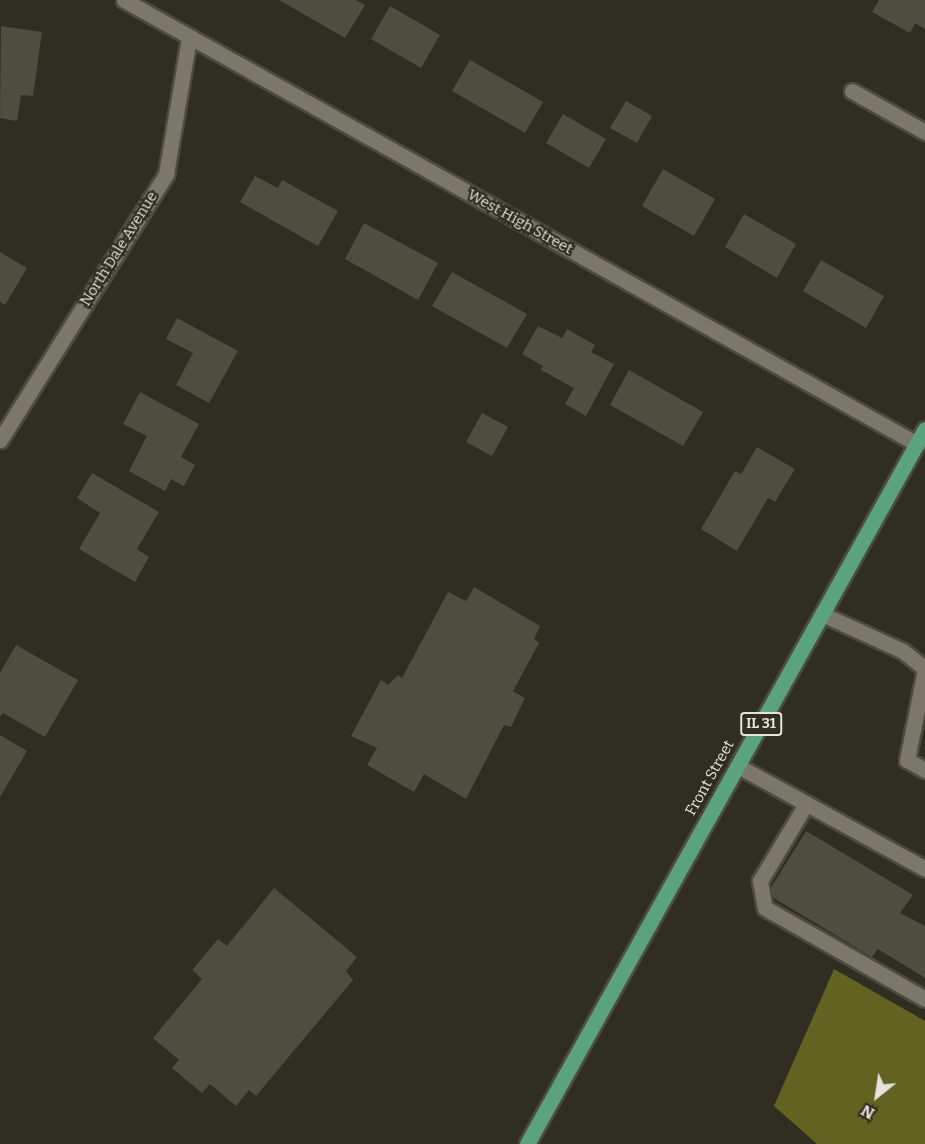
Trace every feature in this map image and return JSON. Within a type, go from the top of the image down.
[{"type":"main road","name":"Front Street","points":[[527,1144],[925,429]]},
{"type":"street","name":"West High Street","points":[[124,0],[917,444]]},
{"type":"street","name":"North Dale Avenue","points":[[0,440],[5,422],[166,174],[189,38]]},
{"type":"street","points":[[852,91],[925,132]]},
{"type":"street","points":[[822,614],[903,651],[925,669],[907,760],[925,770]]},
{"type":"street","points":[[738,766],[925,869]]},
{"type":"street","points":[[806,804],[760,881],[765,908],[925,999]]},
{"type":"shaded area","points":[[834,969],[925,1021],[925,1144],[817,1144],[774,1106]]},
{"type":"building","points":[[279,0],[356,0],[365,5],[345,38]]},
{"type":"building","points":[[879,0],[925,0],[925,29],[915,23],[910,33],[872,12]]},
{"type":"building","points":[[390,6],[440,35],[421,68],[371,39]]},
{"type":"building","points":[[1,26],[42,32],[33,96],[21,95],[17,121],[0,118]]},
{"type":"building","points":[[470,60],[543,102],[525,133],[452,91]]},
{"type":"building","points":[[626,101],[652,116],[637,143],[610,128]]},
{"type":"building","points":[[563,114],[606,139],[589,168],[546,143]]},
{"type":"building","points":[[663,169],[715,199],[694,236],[642,206]]},
{"type":"building","points":[[255,176],[278,188],[282,180],[338,211],[318,246],[240,202]]},
{"type":"building","points":[[744,214],[796,244],[777,278],[725,247]]},
{"type":"building","points":[[364,223],[438,263],[418,300],[345,259]]},
{"type":"building","points":[[0,252],[27,268],[5,305],[0,302]]},
{"type":"building","points":[[821,260],[884,296],[866,328],[803,291]]},
{"type":"building","points":[[452,272],[527,314],[507,348],[432,306]]},
{"type":"building","points":[[177,318],[238,351],[209,403],[176,385],[193,353],[166,339]]},
{"type":"building","points":[[538,326],[562,338],[567,329],[595,345],[591,352],[614,364],[586,416],[565,404],[574,388],[541,370],[543,366],[522,354]]},
{"type":"building","points":[[629,370],[703,412],[683,446],[610,405]]},
{"type":"building","points":[[140,392],[199,424],[181,457],[195,465],[184,486],[171,479],[165,491],[129,471],[147,436],[123,424]]},
{"type":"building","points":[[482,413],[508,427],[492,456],[466,442]]},
{"type":"building","points":[[757,447],[795,469],[775,502],[768,498],[737,551],[701,529],[735,471],[741,474]]},
{"type":"building","points":[[92,473],[159,512],[137,549],[149,557],[135,582],[79,549],[100,513],[77,498]]},
{"type":"building","points":[[474,587],[540,626],[534,639],[539,643],[513,691],[525,698],[511,727],[504,725],[466,799],[424,774],[414,792],[367,765],[377,748],[351,736],[381,680],[388,685],[398,675],[402,678],[448,592],[466,601]]},
{"type":"building","points":[[16,645],[78,680],[45,737],[3,713],[0,717],[0,673]]},
{"type":"building","points":[[0,735],[27,751],[0,797]]},
{"type":"building","points":[[806,831],[913,895],[900,913],[925,926],[925,978],[878,949],[872,957],[767,894]]},
{"type":"building","points":[[274,888],[357,957],[346,971],[353,980],[256,1096],[249,1090],[236,1106],[210,1084],[202,1093],[172,1068],[179,1060],[153,1038],[202,979],[192,970],[218,939],[227,946]]}]
